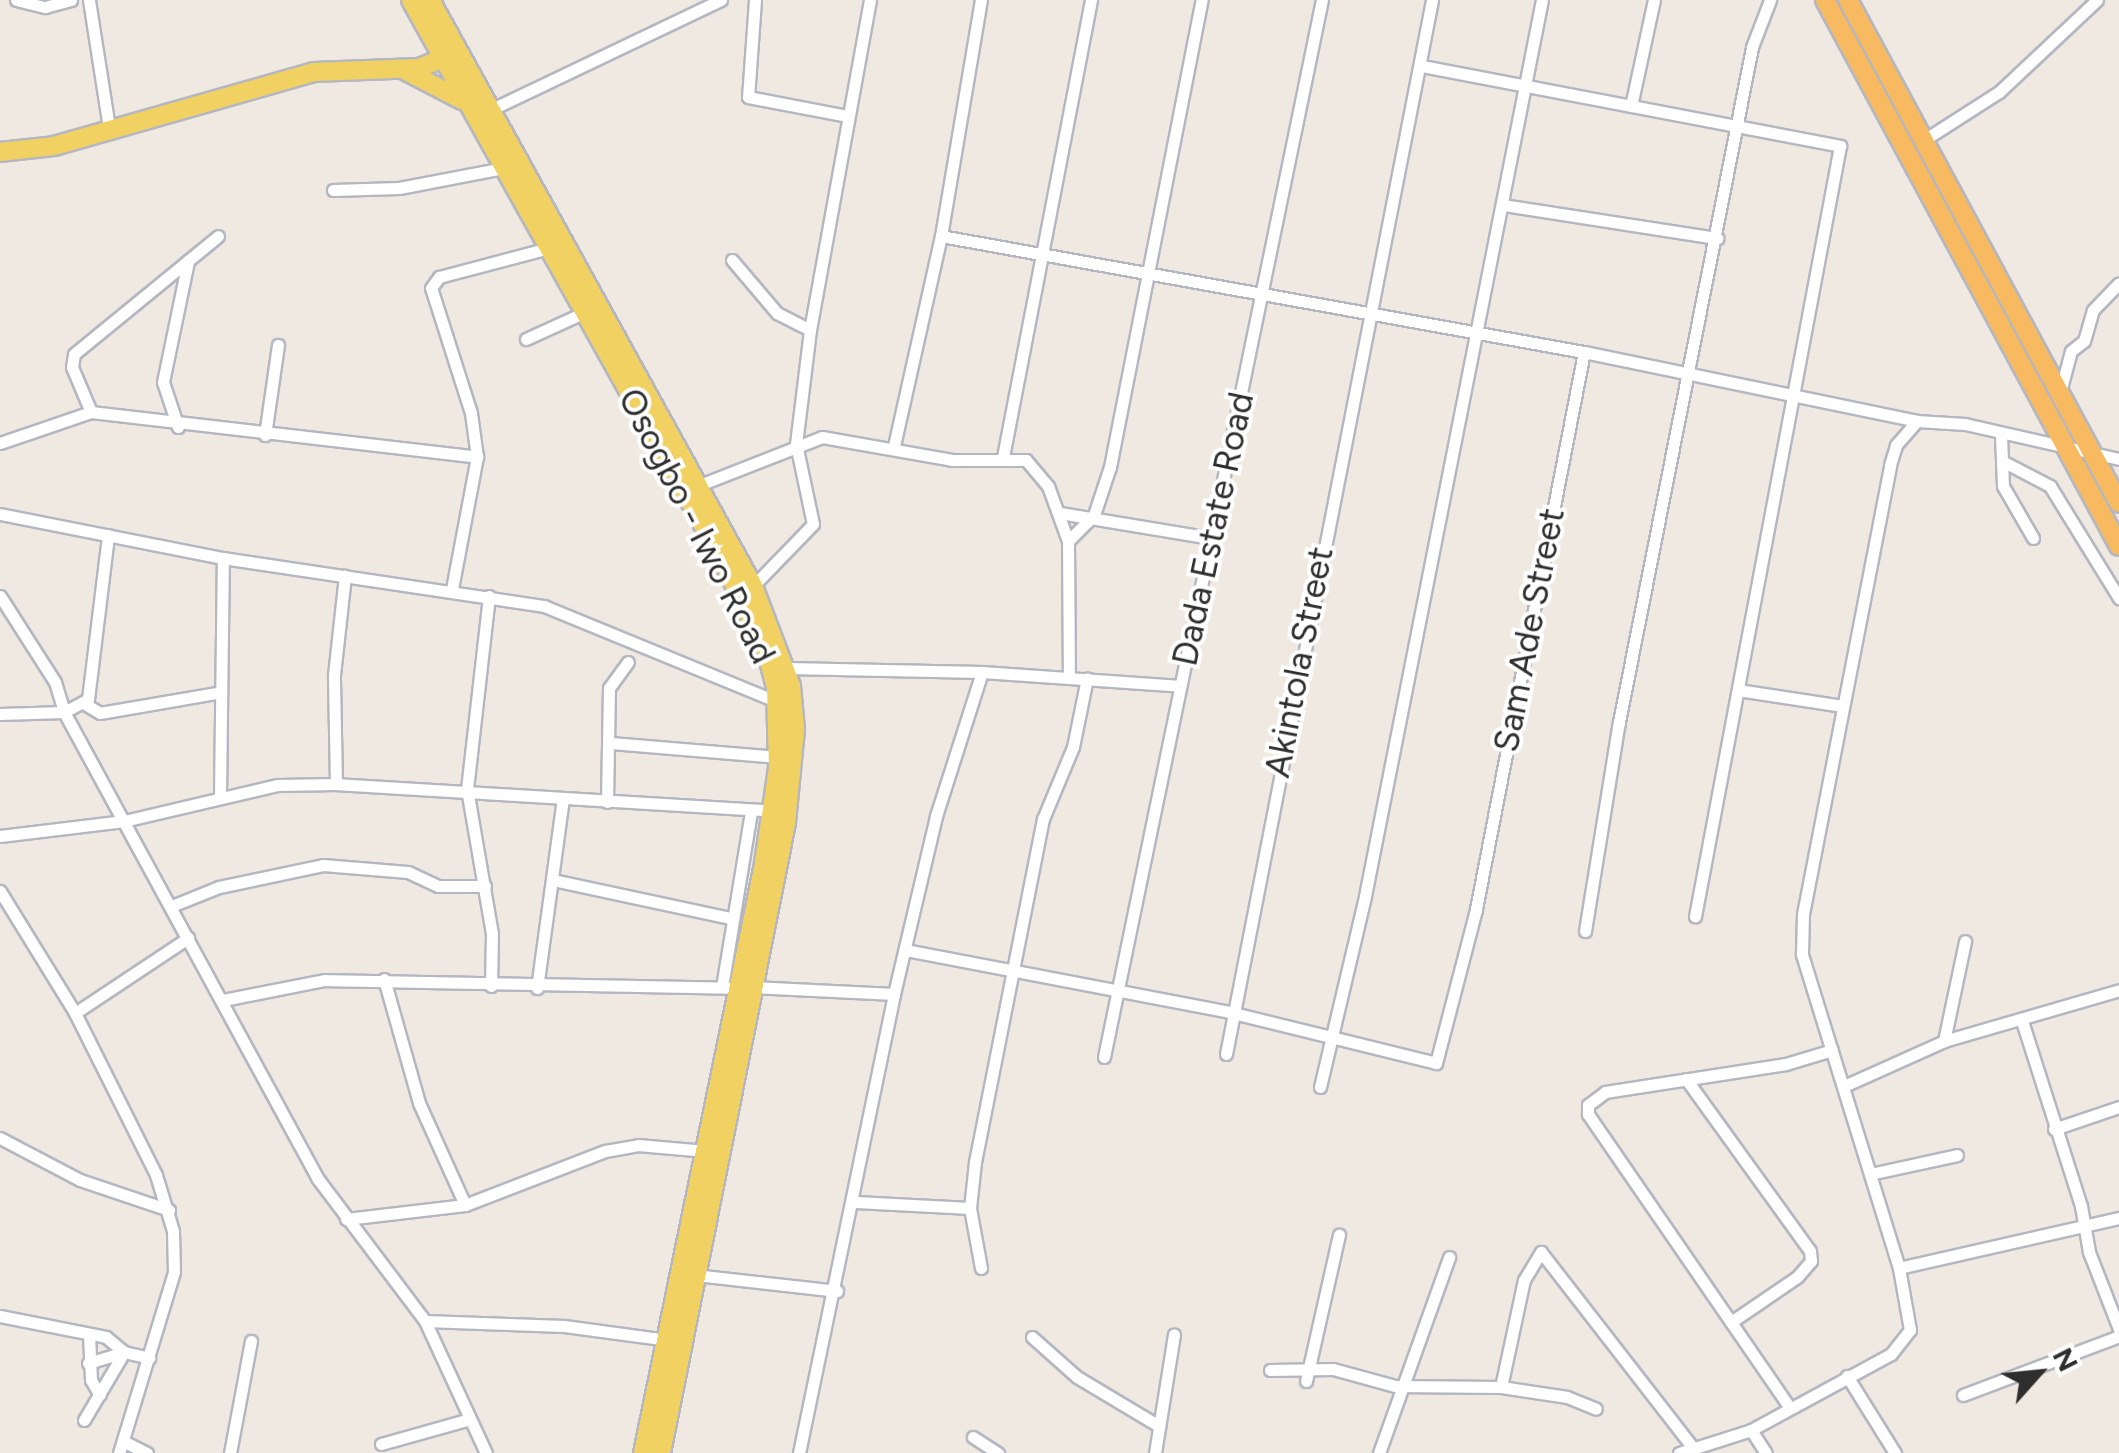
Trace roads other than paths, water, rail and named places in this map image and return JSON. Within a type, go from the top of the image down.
[{"type":"highway","points":[[1825,0],[2119,546]]},
{"type":"highway","points":[[1848,0],[1926,138],[2119,503]]},
{"type":"main road","name":"Osogbo - Iwo Road","points":[[411,0],[451,55],[697,486],[752,586],[787,668],[793,770],[738,987],[696,1274],[661,1453]]},
{"type":"main road","name":"Osogbo - Iwo Road","points":[[430,0],[451,55]]},
{"type":"main road","points":[[0,152],[54,146],[314,72],[401,70],[451,55]]},
{"type":"main road","points":[[401,70],[446,88],[482,111]]},
{"type":"main road","name":"Osogbo - Iwo Road","points":[[482,111],[504,168],[744,601],[766,650],[778,702],[778,757],[772,811],[643,1453]]},
{"type":"street","points":[[16,0],[45,7],[71,0]]},
{"type":"street","points":[[89,0],[110,128]]},
{"type":"street","points":[[482,111],[721,0]]},
{"type":"street","points":[[754,0],[748,96],[848,116]]},
{"type":"street","points":[[752,586],[813,524],[796,444],[810,330],[870,0]]},
{"type":"street","points":[[894,446],[941,236],[980,0]]},
{"type":"street","points":[[1003,457],[1091,0]]},
{"type":"street","points":[[1068,541],[1094,515],[1151,277],[1202,0]]},
{"type":"street","name":"Dada Estate Road","points":[[1104,1057],[1322,0]]},
{"type":"street","name":"Akintola Street","points":[[1226,1054],[1230,1012],[1368,312],[1422,66],[1432,0]]},
{"type":"street","points":[[1320,1087],[1334,1037],[1528,86],[1542,0]]},
{"type":"street","points":[[1631,106],[1654,0]]},
{"type":"street","points":[[1585,931],[1619,722],[1692,374],[1752,46],[1770,0]]},
{"type":"street","points":[[1926,138],[1999,92],[2097,0]]},
{"type":"street","points":[[1422,66],[1840,146],[1695,916]]},
{"type":"street","points":[[333,190],[398,188],[504,168]]},
{"type":"street","points":[[1503,205],[1718,238]]},
{"type":"street","points":[[91,412],[72,367],[74,354],[218,236]]},
{"type":"street","points":[[941,236],[1042,250],[1151,277],[1584,352],[1917,421],[1965,424],[2002,436],[2119,459]]},
{"type":"street","points":[[452,589],[478,457],[471,413],[431,288],[439,277],[549,248]]},
{"type":"street","points":[[732,260],[777,312],[810,330]]},
{"type":"street","points":[[178,426],[163,382],[188,261]]},
{"type":"street","points":[[2060,392],[2071,351],[2084,341],[2094,310],[2119,283]]},
{"type":"street","points":[[526,339],[585,312]]},
{"type":"street","points":[[266,435],[278,345]]},
{"type":"street","name":"Sam Ade Street","points":[[1334,1037],[1436,1062],[1476,909],[1584,352]]},
{"type":"street","points":[[0,443],[91,412],[178,426],[478,457]]},
{"type":"street","points":[[1679,1453],[1750,1430],[1907,1341],[1899,1268],[1844,1086],[1806,978],[1803,914],[1890,465],[1896,445],[1917,421]]},
{"type":"street","points":[[2002,436],[2007,500],[2033,538]]},
{"type":"street","points":[[697,486],[822,437],[894,446],[952,460],[990,464],[1003,457],[1036,469],[1060,513],[1068,541],[1070,676]]},
{"type":"street","points":[[2006,463],[2050,486],[2119,598]]},
{"type":"street","points":[[1060,513],[1094,515],[1210,538]]},
{"type":"street","points":[[0,514],[223,558],[452,589],[544,606],[778,702]]},
{"type":"street","points":[[84,704],[96,665],[108,535]]},
{"type":"street","points":[[220,796],[223,558]]},
{"type":"street","points":[[336,784],[334,675],[345,576]]},
{"type":"street","points":[[0,596],[55,682],[64,712],[346,1219],[425,1321],[486,1453]]},
{"type":"street","points":[[489,596],[466,789],[485,886],[491,986]]},
{"type":"street","points":[[607,802],[610,688],[628,662]]},
{"type":"street","points":[[787,668],[1070,676],[1180,686]]},
{"type":"street","points":[[799,1453],[856,1202],[894,994],[936,816],[982,672]]},
{"type":"street","points":[[981,1268],[970,1208],[1043,818],[1073,747],[1087,678]]},
{"type":"street","points":[[1738,690],[1843,706]]},
{"type":"street","points":[[84,704],[100,713],[221,692]]},
{"type":"street","points":[[0,714],[64,712],[84,704]]},
{"type":"street","points":[[610,743],[778,757]]},
{"type":"street","points":[[0,836],[124,820],[220,796],[336,784],[466,789],[772,811]]},
{"type":"street","points":[[536,988],[562,798]]},
{"type":"street","points":[[738,987],[730,918],[751,812]]},
{"type":"street","points":[[174,905],[219,887],[324,864],[408,872],[438,886],[485,886]]},
{"type":"street","points":[[552,880],[730,918]]},
{"type":"street","points":[[0,891],[76,1013],[169,1210],[174,1272],[121,1447],[148,1453]]},
{"type":"street","points":[[76,1013],[188,938]]},
{"type":"street","points":[[1944,1040],[1965,941]]},
{"type":"street","points":[[905,950],[1230,1012],[1334,1037]]},
{"type":"street","points":[[223,1000],[325,980],[384,979],[536,988],[738,987],[894,994]]},
{"type":"street","points":[[384,979],[418,1103],[465,1205]]},
{"type":"street","points":[[1844,1086],[1944,1040],[2022,1021],[2119,990]]},
{"type":"street","points":[[1964,1394],[2119,1333],[2022,1021]]},
{"type":"street","points":[[1790,1408],[1588,1114],[1591,1100],[1605,1092],[1786,1064],[1832,1050]]},
{"type":"street","points":[[1686,1078],[1810,1252],[1811,1261],[1797,1276],[1731,1322]]},
{"type":"street","points":[[2054,1129],[2119,1107]]},
{"type":"street","points":[[0,1138],[80,1180],[169,1210]]},
{"type":"street","points":[[346,1219],[465,1205],[605,1150],[638,1145],[706,1152]]},
{"type":"street","points":[[1870,1174],[1957,1154]]},
{"type":"street","points":[[856,1202],[970,1208]]},
{"type":"street","points":[[1899,1268],[2119,1218]]},
{"type":"street","points":[[1307,1375],[1339,1235]]},
{"type":"street","points":[[1501,1387],[1524,1280],[1541,1252],[1693,1448]]},
{"type":"street","points":[[1379,1453],[1449,1258]]},
{"type":"street","points":[[696,1274],[837,1291]]},
{"type":"street","points":[[0,1316],[106,1337],[124,1352],[149,1358]]},
{"type":"street","points":[[425,1321],[564,1326],[667,1340]]},
{"type":"street","points":[[89,1334],[88,1363],[100,1395]]},
{"type":"street","points":[[1154,1453],[1174,1335]]},
{"type":"street","points":[[1032,1336],[1077,1377],[1159,1426]]},
{"type":"street","points":[[230,1453],[251,1340]]},
{"type":"street","points":[[88,1363],[124,1352]]},
{"type":"street","points":[[84,1420],[124,1352]]},
{"type":"street","points":[[1270,1370],[1406,1386],[1501,1387],[1567,1397],[1596,1409]]},
{"type":"street","points":[[1848,1376],[1895,1453]]},
{"type":"street","points":[[381,1444],[470,1418]]},
{"type":"street","points":[[1750,1430],[1766,1453]]},
{"type":"street","points":[[973,1436],[998,1453]]}]
